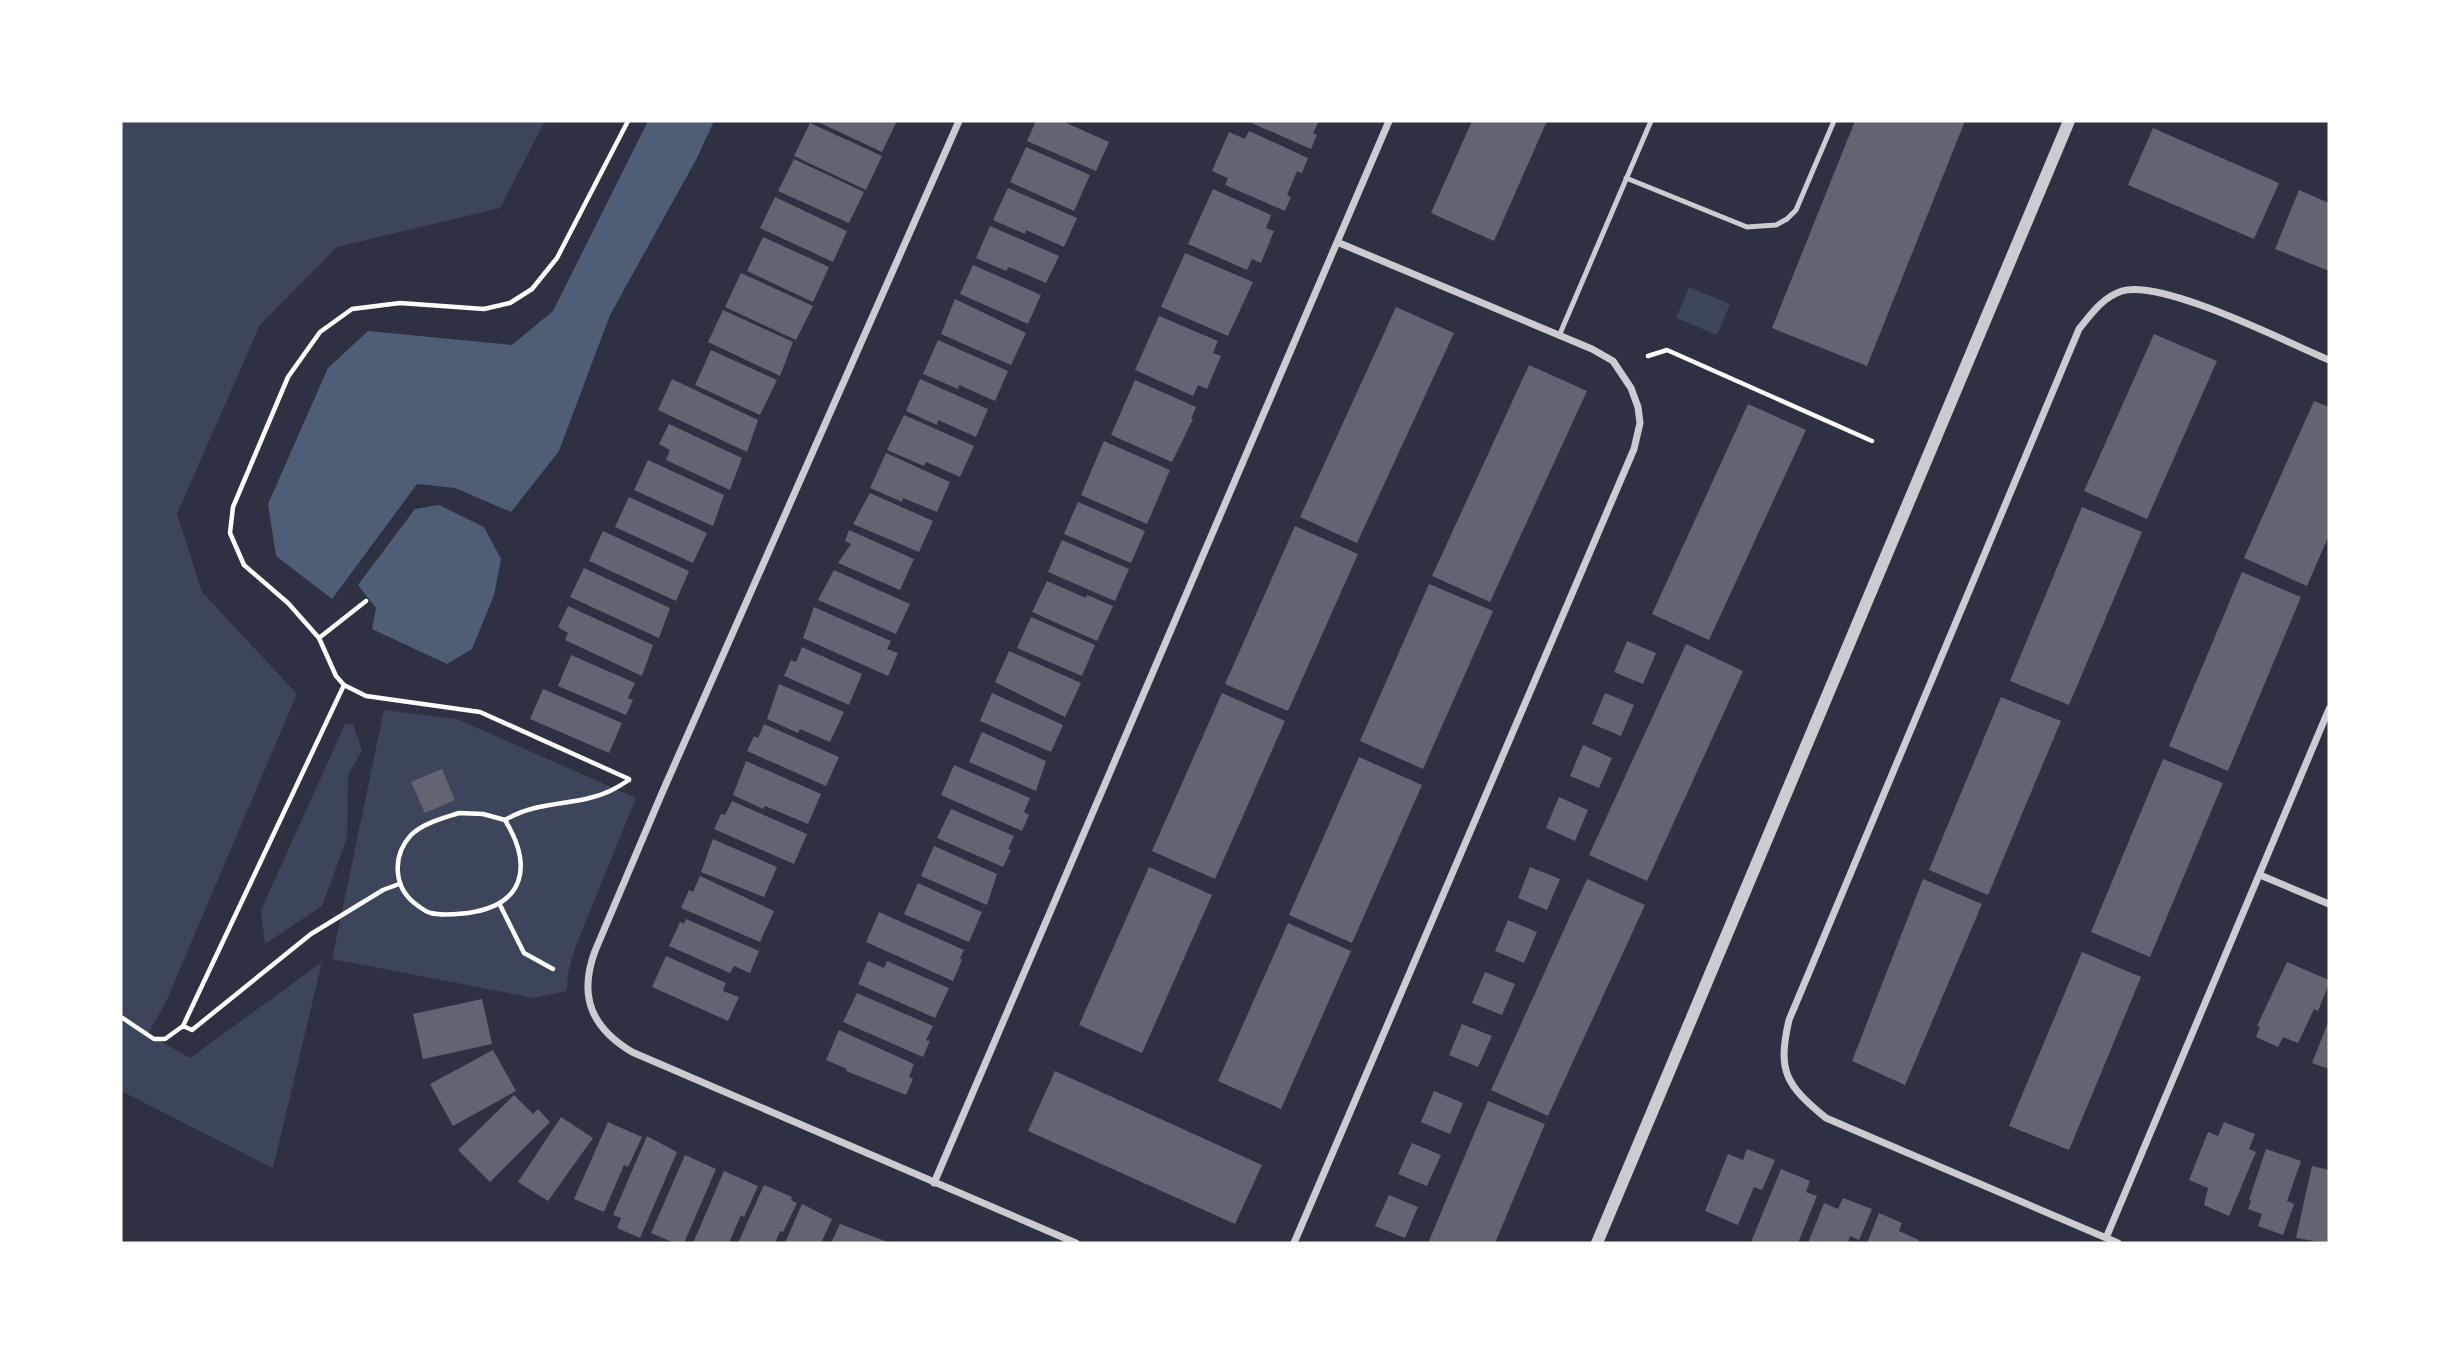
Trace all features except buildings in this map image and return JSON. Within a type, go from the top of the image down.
[{"type":"street","points":[[959,121],[662,793],[587,971],[587,991],[599,1025],[615,1041],[632,1052],[1076,1243]]},
{"type":"street","points":[[934,1183],[1389,121]]},
{"type":"street","points":[[1597,1243],[2069,121]]},
{"type":"street","points":[[1294,1243],[1634,449],[1640,423],[1638,407],[1623,374],[1613,360],[1338,242]]},
{"type":"street","points":[[2118,1243],[1826,1118],[1798,1095],[1786,1070],[1783,1047],[1789,1020],[2079,329],[2091,313],[2098,305],[2122,291],[2149,289],[2178,296],[2329,360]]},
{"type":"street","points":[[2106,1238],[2329,709]]},
{"type":"street","points":[[2260,875],[2329,904]]},
{"type":"lane","points":[[1559,335],[1651,121]]},
{"type":"lane","points":[[1626,178],[1747,227],[1776,225],[1796,210],[1834,121]]},
{"type":"path","points":[[505,820],[534,806],[608,792],[629,779],[480,712],[366,696],[344,685],[336,676],[318,638],[288,603],[244,565],[230,533],[233,506],[289,377],[320,332],[352,309],[400,303],[484,309],[510,303],[532,289],[557,257],[628,121]]},
{"type":"path","points":[[1648,356],[1667,351],[1872,441]]},
{"type":"path","points":[[318,638],[366,601]]},
{"type":"path","points":[[121,1017],[154,1038],[165,1039],[183,1026],[344,685]]},
{"type":"path","points":[[459,813],[483,814],[505,820],[515,836],[522,862],[519,882],[500,905],[484,911],[453,915],[429,913],[409,899],[399,884],[397,868],[400,854],[411,835],[432,822],[459,813]]},
{"type":"path","points":[[183,1026],[192,1030],[311,934],[383,890],[399,884]]},
{"type":"path","points":[[500,905],[524,953],[553,969]]},
{"type":"shaded area","points":[[121,121],[545,121],[500,208],[337,247],[260,325],[177,514],[202,592],[297,694],[165,1004],[148,1034],[190,1058],[322,962],[273,1168],[121,1091]]},
{"type":"shaded area","points":[[648,121],[714,121],[697,158],[610,315],[559,451],[511,512],[455,488],[417,484],[332,599],[276,556],[268,504],[328,368],[368,331],[512,345],[553,311]]},
{"type":"shaded area","points":[[1689,287],[1730,304],[1717,335],[1676,318]]},
{"type":"shaded area","points":[[439,505],[484,527],[501,559],[494,595],[472,649],[447,664],[372,629],[376,608],[358,585],[415,509]]},
{"type":"shaded area","points":[[384,710],[457,719],[636,798],[575,948],[568,973],[567,991],[534,998],[332,959]]},
{"type":"shaded area","points":[[345,724],[353,724],[362,751],[348,775],[347,838],[322,906],[265,944],[261,910]]}]
